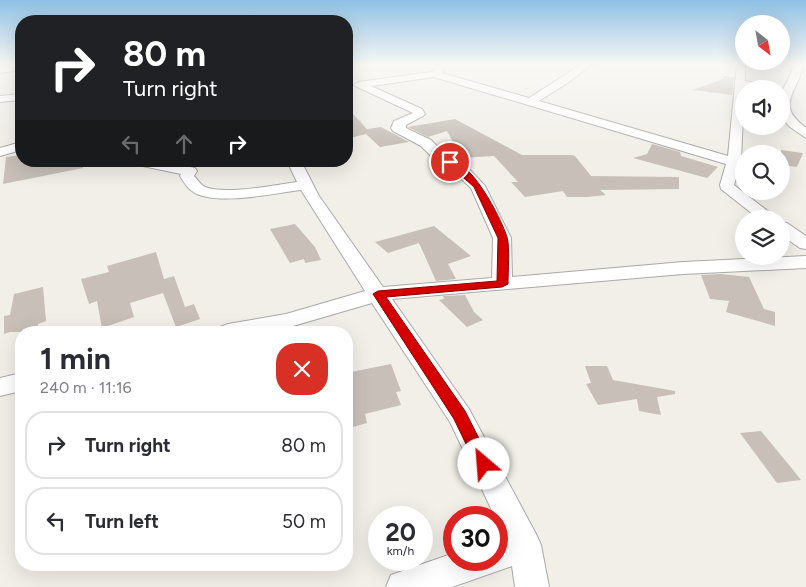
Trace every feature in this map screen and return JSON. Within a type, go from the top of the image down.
[{"type":"street","points":[[368,91],[412,106],[418,111],[419,114],[401,121],[398,124],[401,127],[397,128],[426,142],[445,162],[450,162],[478,186],[502,238],[502,284]]},
{"type":"street","points":[[503,91],[734,162]]},
{"type":"street","points":[[532,101],[548,91]]},
{"type":"street","points":[[0,99],[15,98]]},
{"type":"street","points":[[790,120],[806,134]]},
{"type":"street","points":[[735,135],[734,162],[727,185],[728,189],[757,210]]},
{"type":"street","points":[[0,152],[15,148]]},
{"type":"street","points":[[169,167],[190,171],[187,176],[199,190],[215,193],[251,192],[304,185]]},
{"type":"street","points":[[296,167],[304,185],[460,416],[511,550],[532,587]]},
{"type":"street","points":[[790,233],[806,244]]},
{"type":"street","points":[[260,326],[286,321],[378,294],[683,268],[806,262]]},
{"type":"street","points":[[0,387],[15,383]]},
{"type":"street","points":[[403,587],[450,571]]},
{"type":"building","points":[[704,91],[732,91],[732,95]]},
{"type":"building","points":[[353,114],[367,129],[381,127],[409,142],[380,147],[366,134],[353,137]]},
{"type":"building","points":[[455,119],[522,155],[575,156],[591,176],[679,177],[679,189],[600,190],[606,195],[587,197],[567,197],[563,191],[525,197],[511,182],[518,182],[494,156],[462,158],[447,131],[428,137],[408,127]]},
{"type":"building","points":[[652,144],[680,152],[681,156],[718,167],[707,178],[633,158],[647,154]]},
{"type":"building","points":[[790,151],[803,153],[797,167],[790,166]]},
{"type":"building","points":[[15,156],[15,167],[83,168],[3,184],[6,157]]},
{"type":"building","points":[[295,224],[315,247],[321,260],[305,263],[304,259],[290,263],[270,229]]},
{"type":"building","points":[[434,226],[471,256],[448,264],[456,279],[436,281],[419,243],[388,253],[375,242]]},
{"type":"building","points":[[156,252],[164,279],[174,276],[185,307],[194,304],[200,319],[176,326],[163,293],[130,303],[134,317],[108,326],[102,326],[97,301],[89,304],[81,279],[109,272],[107,266]]},
{"type":"building","points":[[721,274],[749,277],[764,309],[775,312],[775,326],[726,312],[729,301],[710,299],[701,275]]},
{"type":"building","points":[[43,287],[46,321],[38,324],[38,326],[15,326],[15,332],[4,334],[4,316],[10,315],[14,294]]},
{"type":"building","points":[[465,295],[474,312],[483,320],[467,327],[439,300],[444,299],[443,296]]},
{"type":"building","points":[[391,364],[401,391],[396,392],[401,405],[365,414],[367,423],[353,427],[353,372]]},
{"type":"building","points":[[585,366],[607,366],[613,380],[675,391],[675,394],[657,397],[661,415],[639,411],[637,399],[598,405],[586,384],[591,383]]},
{"type":"building","points":[[761,431],[801,480],[777,483],[740,433]]},
{"type":"route","points":[[450,162],[478,186],[502,238],[502,284],[378,294],[460,416],[484,464]]}]
